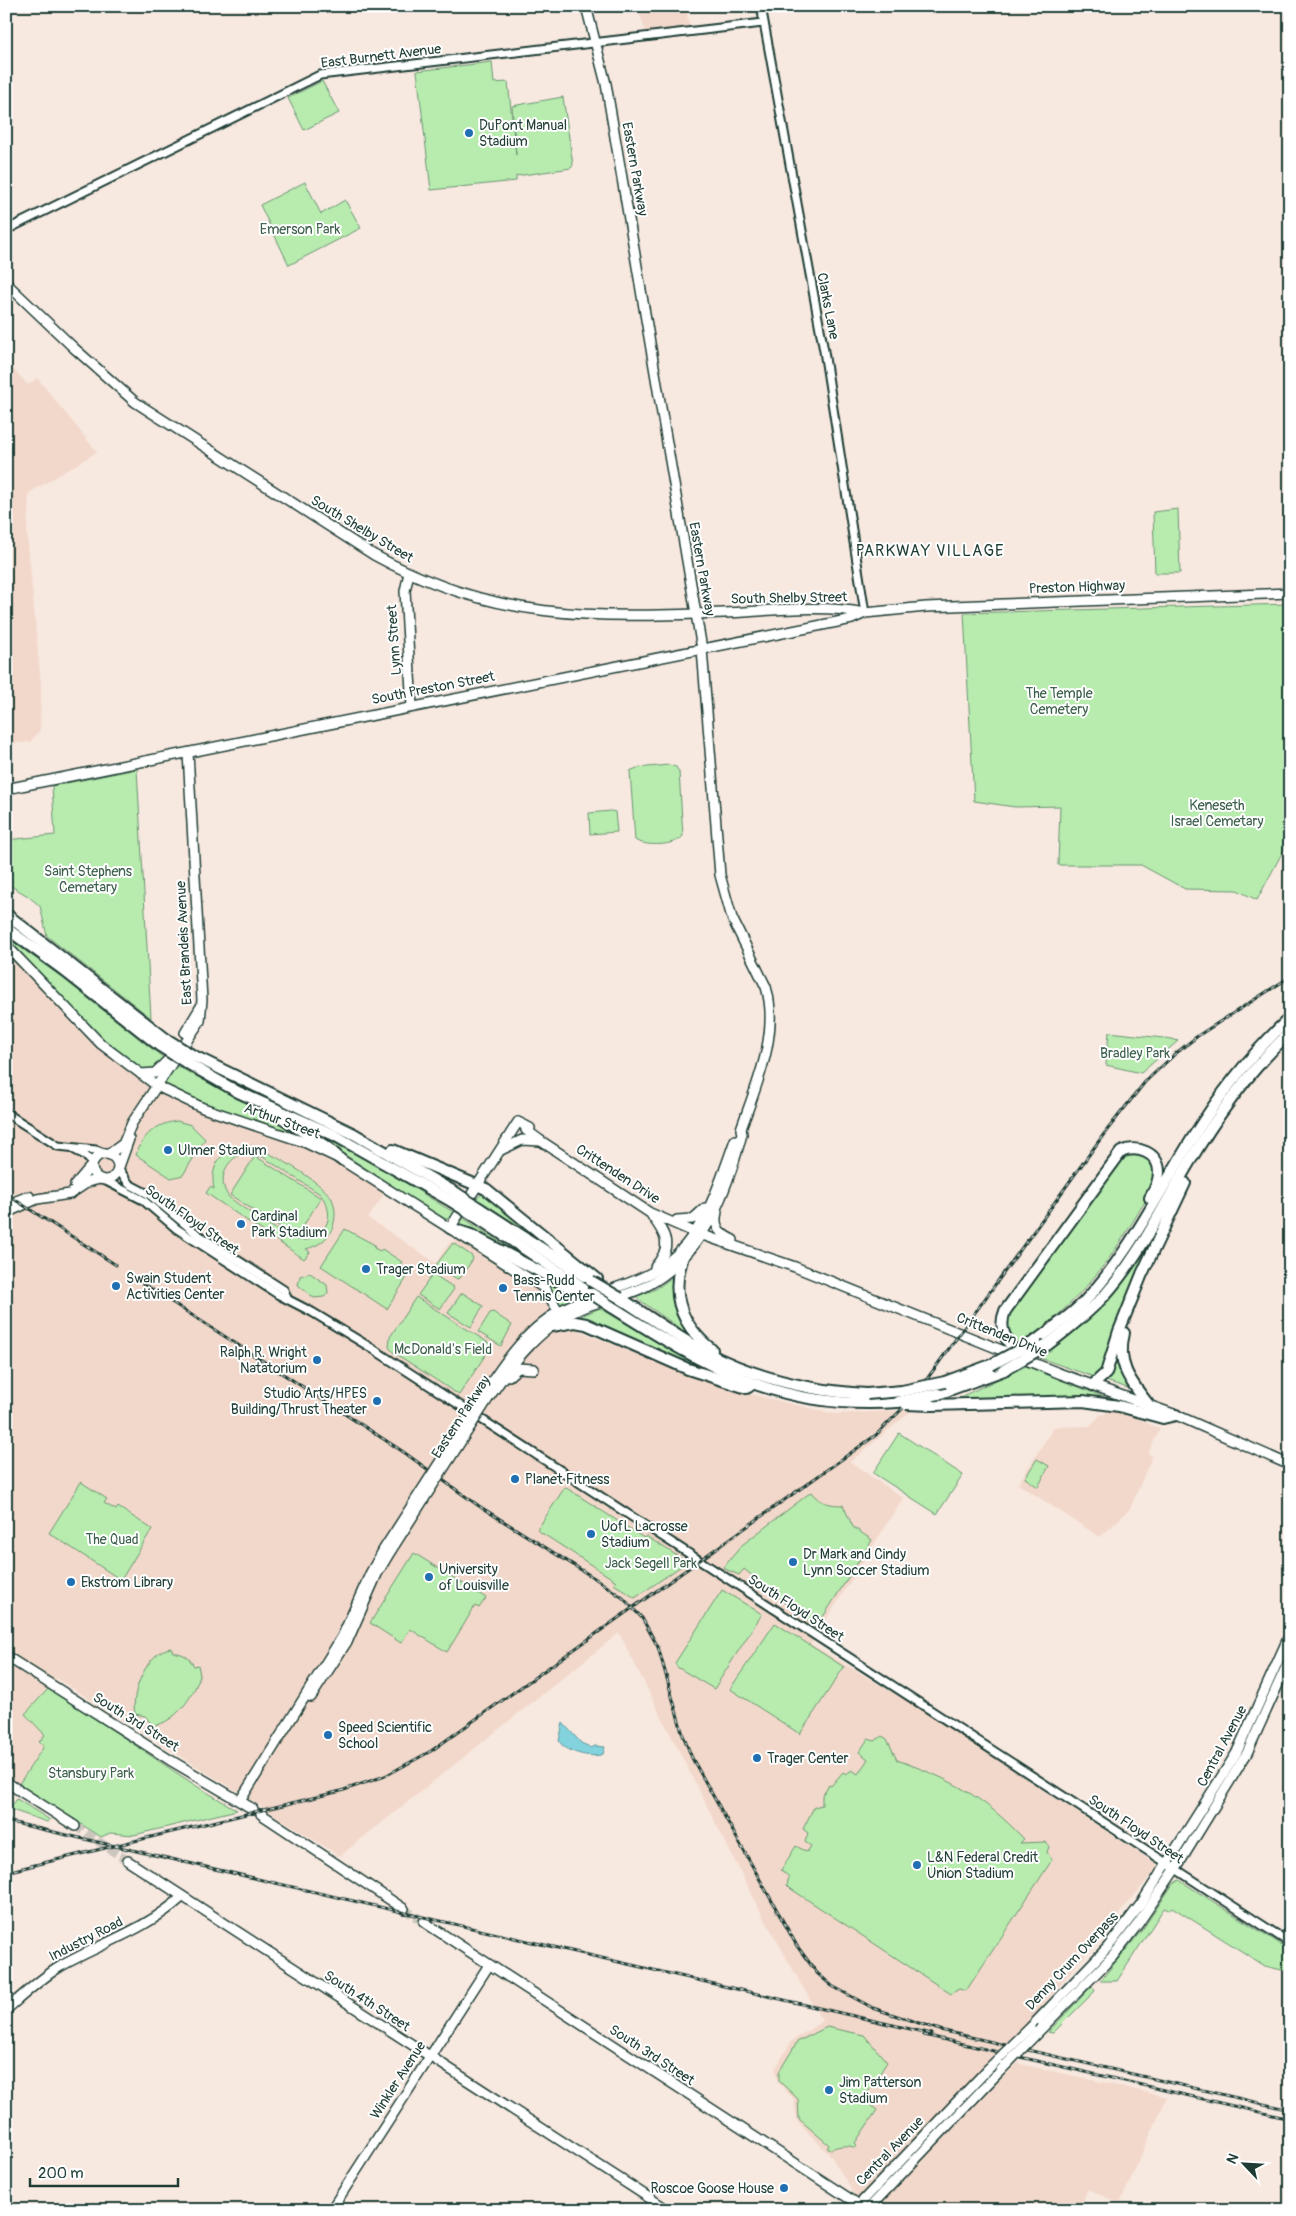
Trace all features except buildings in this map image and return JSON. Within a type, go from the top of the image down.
[{"type":"highway","points":[[6,914],[163,1042]]},
{"type":"highway","points":[[6,928],[189,1059],[268,1106],[299,1117],[453,1197]]},
{"type":"highway","points":[[189,1059],[324,1118],[375,1146],[477,1212],[594,1280],[693,1345],[733,1365],[766,1378],[797,1386],[868,1394],[902,1391],[945,1382],[991,1365],[1036,1341],[1084,1301],[1117,1262],[1193,1138],[1255,1054],[1290,1018]]},
{"type":"highway","points":[[477,1212],[575,1286],[582,1294],[592,1294],[698,1359],[753,1384],[810,1400],[859,1404],[898,1402],[938,1394],[1004,1370],[1047,1345],[1077,1322],[1104,1296],[1125,1268],[1202,1140],[1235,1093],[1288,1034]]},
{"type":"highway","points":[[268,1106],[274,1114],[328,1148],[340,1159]]},
{"type":"highway","points":[[1093,1385],[1106,1373],[1119,1331],[1135,1291],[1202,1140]]},
{"type":"highway","points":[[375,1146],[403,1153],[478,1185],[557,1245],[594,1280]]},
{"type":"highway","points":[[1020,1357],[1004,1337],[1002,1324],[1005,1311],[1115,1157],[1126,1150],[1135,1149],[1145,1152],[1153,1158],[1159,1172],[1157,1185],[1139,1220],[1137,1230]]},
{"type":"highway","points":[[450,1228],[471,1236],[575,1286]]},
{"type":"highway","points":[[682,1260],[676,1288],[685,1319],[701,1341],[733,1365]]},
{"type":"highway","points":[[1135,1291],[1122,1343],[1122,1360],[1127,1377],[1148,1404]]},
{"type":"highway","points":[[550,1322],[586,1324],[716,1379],[747,1388],[753,1384]]},
{"type":"highway","points":[[898,1402],[911,1406],[1083,1401],[1119,1406],[1163,1418],[1176,1415]]},
{"type":"main road","name":"Eastern Parkway","points":[[240,1801],[285,1731],[295,1722],[348,1640],[387,1550],[484,1400],[501,1368],[524,1338],[550,1322],[577,1310],[653,1283],[682,1260],[732,1169],[742,1134],[741,1129],[763,1062],[770,1022],[770,1005],[761,974],[732,918],[720,875],[702,649],[606,84],[586,6]]},
{"type":"main road","name":"South Shelby Street","points":[[6,283],[74,348],[135,402],[374,555],[409,573],[478,598],[549,613],[608,616],[852,610],[865,613]]},
{"type":"main road","name":"Lynn Street","points":[[409,573],[405,591],[412,707]]},
{"type":"main road","name":"Preston Highway","points":[[865,613],[934,606],[1290,593]]},
{"type":"main road","name":"South Preston Street","points":[[6,789],[852,619],[865,613]]},
{"type":"main road","name":"East Brandeis Avenue","points":[[108,1154],[123,1144],[157,1086],[200,1021],[202,1000],[188,753]]},
{"type":"main road","name":"Arthur Street","points":[[6,945],[101,1044],[157,1086],[203,1108],[304,1142],[340,1159],[544,1288],[559,1312]]},
{"type":"main road","points":[[140,1074],[148,1075],[162,1067],[196,1014],[202,1000]]},
{"type":"main road","name":"East Brandeis Avenue","points":[[119,1168],[140,1114]]},
{"type":"main road","points":[[450,1228],[499,1152],[521,1124]]},
{"type":"main road","name":"Crittenden Drive","points":[[521,1124],[541,1141],[650,1213],[1020,1357],[1176,1415],[1290,1465]]},
{"type":"main road","name":"Crittenden Drive","points":[[521,1124],[653,1208],[698,1231]]},
{"type":"main road","points":[[499,1152],[506,1146],[522,1140],[541,1141]]},
{"type":"main road","points":[[6,1205],[42,1192],[70,1188],[80,1182],[99,1156],[108,1154],[115,1158],[119,1168],[114,1177],[106,1181],[73,1192],[36,1199],[6,1212]]},
{"type":"main road","points":[[92,1164],[93,1172],[106,1181]]},
{"type":"main road","points":[[677,1220],[695,1218],[714,1204]]},
{"type":"main road","points":[[714,1204],[717,1228],[724,1236],[735,1240],[740,1248]]},
{"type":"main road","points":[[648,1275],[661,1259],[666,1243],[664,1232],[650,1213]]},
{"type":"main road","name":"Eastern Parkway","points":[[484,1400],[559,1312],[648,1275],[677,1254],[698,1231]]},
{"type":"main road","points":[[494,1390],[516,1369],[534,1369]]},
{"type":"main road","name":"Central Avenue","points":[[1170,1867],[1236,1754],[1290,1634]]},
{"type":"main road","name":"South 3rd Street","points":[[6,1656],[170,1760],[257,1811],[404,1909]]},
{"type":"main road","name":"Central Avenue","points":[[1170,1867],[1247,1753],[1290,1658]]},
{"type":"main road","points":[[6,1782],[75,1826]]},
{"type":"main road","name":"South 4th Street","points":[[128,1861],[668,2210]]},
{"type":"main road","name":"Denny Crum Overpass","points":[[988,2069],[1119,1933],[1170,1867]]},
{"type":"main road","name":"Denny Crum Overpass","points":[[1000,2071],[1113,1956],[1138,1924],[1170,1867]]},
{"type":"main road","name":"Industry Road","points":[[6,2010],[41,1979],[66,1964],[156,1919],[182,1897]]},
{"type":"main road","name":"South 3rd Street","points":[[424,1922],[861,2208]]},
{"type":"main road","name":"Winkler Avenue","points":[[331,2210],[489,1965]]},
{"type":"main road","name":"Central Avenue","points":[[861,2208],[988,2069]]},
{"type":"main road","name":"Central Avenue","points":[[861,2208],[1000,2071]]},
{"type":"street","name":"Clarks Lane","points":[[761,6],[830,380],[865,613]]},
{"type":"street","name":"East Burnett Avenue","points":[[6,230],[320,75],[764,23]]},
{"type":"street","points":[[6,1113],[54,1143],[72,1148],[96,1150],[108,1154]]},
{"type":"street","points":[[72,1148],[85,1155],[92,1164]]},
{"type":"street","name":"South Floyd Street","points":[[119,1168],[129,1184],[150,1195],[197,1234],[282,1289],[287,1298]]},
{"type":"street","name":"South Floyd Street","points":[[106,1181],[143,1200],[177,1229],[373,1349],[1290,1943]]},
{"type":"shaded area","points":[[637,6],[685,6],[690,28],[646,32]]},
{"type":"shaded area","points":[[6,361],[28,385],[37,378],[97,452],[29,493],[27,533],[41,686],[40,730],[30,742],[6,744]]},
{"type":"shaded area","name":"University of Louisville","points":[[6,952],[89,1041],[162,1095],[208,1114],[322,1154],[386,1191],[368,1218],[436,1263],[450,1242],[459,1240],[533,1285],[546,1296],[577,1330],[657,1362],[750,1394],[835,1414],[912,1410],[850,1462],[903,1498],[811,1644],[912,1704],[1159,1866],[1029,2022],[858,2200],[831,2156],[797,2121],[794,2099],[778,2082],[775,2069],[791,2042],[822,2021],[763,1916],[619,1633],[340,1856],[56,1678],[49,1688],[44,1746],[6,1806],[6,1209],[24,1202],[6,1190]]},
{"type":"shaded area","points":[[1113,1411],[1130,1415],[1160,1429],[1148,1453],[1152,1456],[1130,1509],[1100,1537],[1018,1484],[1054,1427],[1091,1426],[1100,1415]]},
{"type":"shaded area","points":[[1017,2063],[1167,2097],[1121,2201],[1117,2202],[1088,2189],[1078,2210],[990,2210],[980,2203],[973,2210],[882,2210],[880,2205],[883,2201]]},
{"type":"green space","name":"DuPont Manual Stadium","points":[[492,62],[494,83],[508,82],[516,155],[512,106],[563,97],[573,165],[571,168],[516,176],[516,181],[431,190],[417,71]]},
{"type":"green space","points":[[322,81],[339,113],[304,130],[288,98]]},
{"type":"green space","name":"Emerson Park","points":[[305,182],[321,214],[345,200],[361,228],[289,265],[260,205]]},
{"type":"green space","points":[[1178,509],[1180,573],[1155,573],[1153,512]]},
{"type":"green space","points":[[1290,604],[1290,838],[1257,900],[1237,890],[1185,889],[1141,865],[1058,865],[1060,806],[1015,807],[974,801],[964,613]]},
{"type":"green space","points":[[669,765],[676,767],[679,772],[683,836],[667,844],[646,844],[635,840],[630,771],[637,768]]},
{"type":"green space","name":"Saint Stephens Cemetary","points":[[137,769],[151,1018],[47,936],[40,906],[28,896],[6,883],[6,840],[55,835],[52,786]]},
{"type":"green space","points":[[615,812],[617,832],[590,834],[589,813]]},
{"type":"green space","points":[[6,937],[56,973],[165,1059],[154,1070],[145,1072],[111,1050],[6,942]]},
{"type":"green space","name":"Bradley Park","points":[[1109,1032],[1178,1041],[1141,1073],[1106,1065]]},
{"type":"green space","points":[[175,1065],[289,1125],[324,1147],[215,1110],[163,1085]]},
{"type":"green space","name":"Ulmer Stadium","points":[[177,1121],[191,1125],[205,1139],[183,1175],[171,1178],[136,1155],[142,1141],[151,1131],[169,1122]]},
{"type":"green space","points":[[303,1127],[370,1161],[453,1212],[449,1218],[444,1220]]},
{"type":"green space","points":[[245,1145],[254,1147],[278,1158],[318,1184],[332,1199],[335,1214],[332,1229],[322,1242],[306,1249],[310,1252],[304,1259],[206,1193],[210,1187],[214,1189],[213,1173],[219,1160],[224,1154]],"holes":[[[245,1153],[263,1157],[320,1194],[328,1208],[329,1216],[325,1227],[319,1234],[308,1240],[293,1238],[263,1221],[229,1197],[223,1184],[223,1177],[228,1165],[238,1156]]]},
{"type":"green space","points":[[1134,1151],[1153,1161],[1156,1178],[1155,1184],[1126,1233],[1085,1288],[1053,1319],[1015,1346],[1008,1339],[1005,1318],[1116,1160]]},
{"type":"green space","points":[[255,1156],[321,1198],[296,1237],[230,1195]]},
{"type":"green space","points":[[483,1193],[552,1248],[476,1199]]},
{"type":"green space","points":[[463,1218],[530,1261],[460,1226]]},
{"type":"green space","name":"Trager Stadium","points":[[345,1229],[375,1245],[374,1248],[380,1251],[382,1249],[402,1262],[400,1265],[411,1271],[387,1309],[321,1266]]},
{"type":"green space","points":[[1153,1240],[1104,1371],[1097,1378],[1040,1358],[1074,1333],[1104,1304],[1126,1278]]},
{"type":"green space","points":[[453,1243],[472,1256],[473,1259],[460,1278],[457,1279],[436,1265]]},
{"type":"green space","points":[[485,1246],[579,1295],[559,1305],[551,1289]]},
{"type":"green space","points":[[310,1273],[327,1285],[328,1293],[324,1297],[314,1298],[298,1285],[300,1276]]},
{"type":"green space","points":[[433,1274],[454,1289],[440,1309],[418,1295]]},
{"type":"green space","points":[[675,1275],[691,1336],[635,1297],[656,1289]]},
{"type":"green space","points":[[463,1293],[483,1306],[471,1327],[448,1313]]},
{"type":"green space","name":"McDonald's Field","points":[[416,1297],[492,1345],[459,1395],[393,1352],[389,1347],[390,1337]]},
{"type":"green space","points":[[600,1308],[706,1371],[574,1319]]},
{"type":"green space","points":[[493,1312],[512,1325],[501,1346],[478,1332],[490,1313]]},
{"type":"green space","points":[[1116,1349],[1131,1389],[1103,1380]]},
{"type":"green space","points":[[1026,1366],[1114,1401],[952,1401]]},
{"type":"green space","points":[[899,1433],[963,1475],[937,1514],[873,1473]]},
{"type":"green space","points":[[1037,1459],[1049,1466],[1038,1487],[1025,1478]]},
{"type":"green space","name":"The Quad","points":[[81,1482],[107,1499],[104,1503],[116,1510],[118,1507],[152,1529],[121,1580],[49,1533]]},
{"type":"green space","name":"UofL Lacrosse Stadium","points":[[565,1487],[644,1538],[646,1536],[687,1562],[635,1598],[614,1584],[616,1581],[537,1530]]},
{"type":"green space","name":"Dr Mark and Cindy Lynn Soccer Stadium","points":[[811,1492],[825,1503],[843,1505],[853,1527],[872,1540],[816,1628],[744,1569],[739,1575],[723,1568],[742,1545]]},
{"type":"green space","points":[[414,1553],[486,1598],[479,1608],[475,1606],[447,1652],[410,1629],[401,1643],[370,1623]]},
{"type":"green space","points":[[722,1590],[762,1614],[714,1689],[677,1667],[675,1663]]},
{"type":"green space","points":[[775,1623],[844,1667],[800,1734],[730,1689]]},
{"type":"green space","points":[[171,1648],[173,1652],[188,1658],[194,1666],[198,1665],[200,1675],[189,1699],[183,1707],[169,1719],[153,1726],[145,1716],[135,1714],[135,1695],[142,1674],[148,1664],[155,1656]]},
{"type":"green space","name":"Stansbury Park","points":[[49,1688],[198,1787],[237,1810],[134,1835],[110,1833],[101,1837],[19,1784],[44,1746],[39,1742],[45,1735],[25,1714]]},
{"type":"green space","name":"L&N Federal Credit Union Stadium","points":[[882,1736],[887,1739],[897,1760],[951,1782],[981,1800],[1024,1839],[1020,1843],[1046,1842],[1049,1847],[1047,1852],[1052,1860],[966,1991],[959,1989],[951,1994],[791,1889],[787,1885],[789,1877],[781,1870],[796,1846],[807,1852],[811,1846],[805,1842],[808,1833],[803,1829],[814,1807],[822,1805],[822,1795],[829,1785],[831,1786],[843,1772],[846,1774],[852,1770],[858,1774],[868,1759],[859,1752],[868,1739],[875,1741]]},
{"type":"green space","points":[[17,1799],[50,1820],[47,1822],[9,1809]]},
{"type":"green space","points":[[1179,1880],[1290,1950],[1290,1972],[1265,1966],[1172,1907],[1169,1910],[1164,1908],[1117,1981],[1100,1981],[1142,1930],[1173,1884]]},
{"type":"green space","points":[[1092,1986],[1095,1991],[1053,2033],[1048,2032]]},
{"type":"green space","name":"Jim Patterson Stadium","points":[[827,2027],[864,2035],[887,2062],[863,2100],[877,2110],[855,2143],[857,2145],[855,2148],[846,2146],[835,2147],[830,2150],[827,2148],[829,2145],[799,2119],[798,2099],[779,2081],[779,2072],[797,2042]]},
{"type":"water","points":[[563,1723],[581,1743],[592,1748],[594,1746],[605,1747],[603,1754],[585,1755],[572,1751],[562,1745],[559,1741]]},
{"type":"tunnel","points":[[75,1826],[128,1861]]},
{"type":"tunnel","points":[[404,1909],[424,1922]]},
{"type":"railway","points":[[6,1872],[341,1791],[385,1776],[431,1751],[876,1435],[902,1409],[927,1379],[1104,1134],[1145,1082],[1199,1035],[1290,977]]},
{"type":"railway","points":[[6,1194],[116,1265]]},
{"type":"railway","points":[[133,1277],[402,1451],[479,1506],[623,1598],[642,1618],[658,1647],[683,1735],[692,1758],[797,1946],[817,1973],[832,1986],[873,2008],[940,2030],[1290,2110]]},
{"type":"railway","points":[[6,1821],[932,2034]]},
{"type":"railway","points":[[924,2035],[1290,2119]]},
{"type":"place","name":"DuPont Manual Stadium","points":[[469,133]]},
{"type":"place","name":"Ulmer Stadium","points":[[168,1150]]},
{"type":"place","name":"Cardinal Park Stadium","points":[[241,1224]]},
{"type":"place","name":"Trager Stadium","points":[[366,1269]]},
{"type":"place","name":"Swain Student Activities Center","points":[[116,1286]]},
{"type":"place","name":"Bass-Rudd Tennis Center","points":[[503,1288]]},
{"type":"place","name":"Ralph R. Wright Natatorium","points":[[317,1360]]},
{"type":"place","name":"Studio Arts/HPES Building/Thrust Theater","points":[[377,1401]]},
{"type":"place","name":"Planet Fitness","points":[[515,1479]]},
{"type":"place","name":"UofL Lacrosse Stadium","points":[[591,1534]]},
{"type":"place","name":"Dr Mark and Cindy Lynn Soccer Stadium","points":[[793,1562]]},
{"type":"place","name":"University of Louisville","points":[[429,1577]]},
{"type":"place","name":"Ekstrom Library","points":[[71,1582]]},
{"type":"place","name":"Speed Scientific School","points":[[328,1735]]},
{"type":"place","name":"Trager Center","points":[[757,1758]]},
{"type":"place","name":"L&N Federal Credit Union Stadium","points":[[917,1865]]},
{"type":"place","name":"Jim Patterson Stadium","points":[[829,2090]]},
{"type":"place","name":"Roscoe Goose House","points":[[784,2188]]},
{"type":"district","name":"PARKWAY VILLAGE","points":[[930,551]]},
{"type":"park label","name":"The Temple Cemetery","points":[[1059,702]]},
{"type":"park label","name":"Keneseth Israel Cemetary","points":[[1217,814]]},
{"type":"park label","name":"Jack Segell Park","points":[[651,1563]]}]
